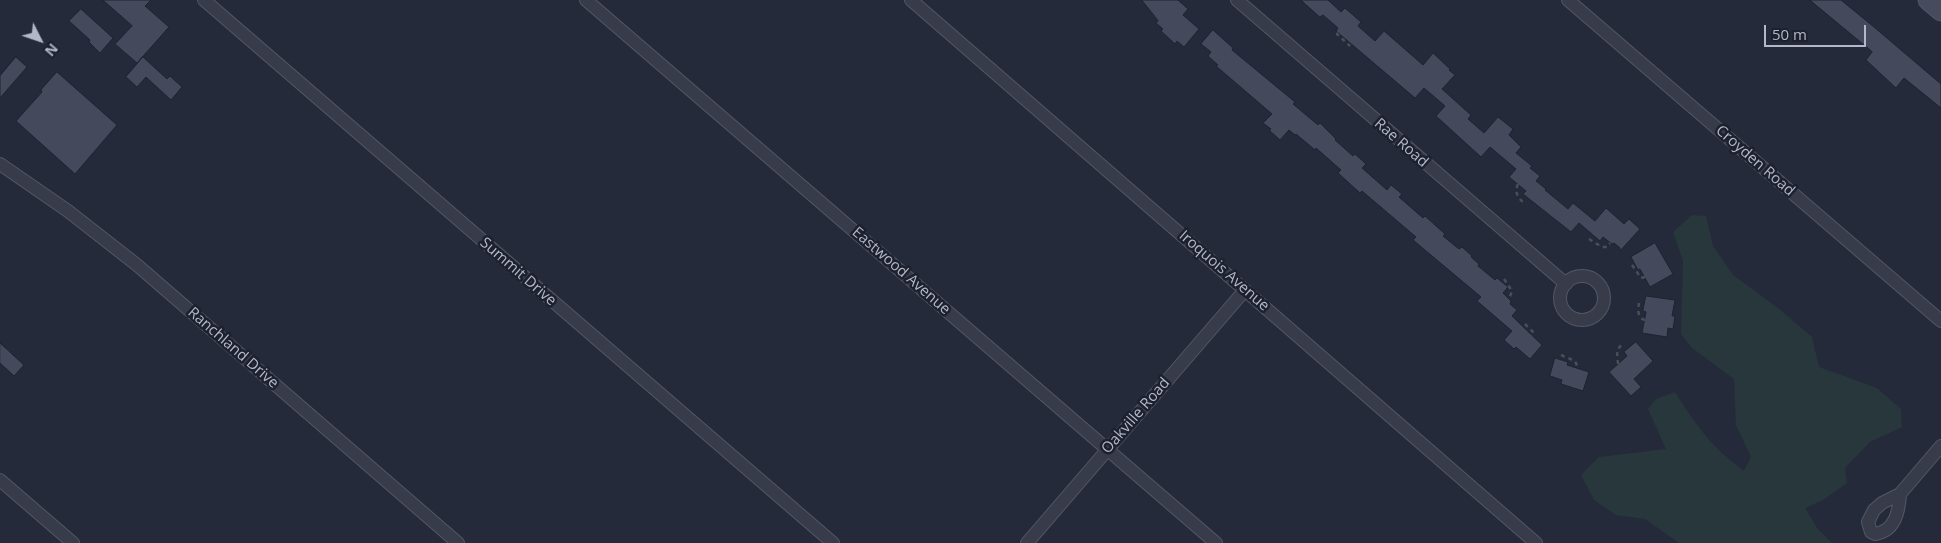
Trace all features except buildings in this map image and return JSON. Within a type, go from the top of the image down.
[{"type":"street","name":"Summit Drive","points":[[204,0],[833,543]]},
{"type":"street","name":"Eastwood Avenue","points":[[586,0],[1216,543]]},
{"type":"street","name":"Iroquois Avenue","points":[[911,0],[1536,543]]},
{"type":"street","name":"Rae Road","points":[[1237,0],[1566,284]]},
{"type":"street","name":"Croyden Road","points":[[1568,0],[1941,321]]},
{"type":"street","points":[[1928,0],[1941,11]]},
{"type":"street","name":"Ranchland Drive","points":[[0,164],[68,211],[137,265],[458,543]]},
{"type":"street","name":"Oakville Road","points":[[1027,543],[1245,290]]},
{"type":"street","points":[[1900,494],[1941,446]]},
{"type":"street","points":[[0,480],[73,543]]},
{"type":"path","points":[[1338,33],[1350,46]]},
{"type":"path","points":[[1518,184],[1517,195],[1524,203]]},
{"type":"path","points":[[1589,239],[1602,248],[1607,247],[1610,243]]},
{"type":"path","points":[[1632,265],[1639,277],[1645,277]]},
{"type":"path","points":[[1504,279],[1512,291],[1509,300]]},
{"type":"path","points":[[1639,303],[1639,314],[1645,320]]},
{"type":"path","points":[[1525,324],[1534,333],[1532,336]]},
{"type":"path","points":[[1618,364],[1617,351],[1623,342]]},
{"type":"path","points":[[1561,355],[1576,361],[1578,368]]},
{"type":"shaded area","points":[[1692,215],[1706,216],[1713,246],[1733,275],[1778,308],[1812,337],[1819,367],[1877,388],[1901,409],[1902,427],[1870,442],[1845,468],[1847,483],[1823,500],[1805,508],[1817,528],[1832,543],[1679,543],[1645,519],[1616,515],[1594,500],[1581,475],[1599,457],[1666,449],[1648,409],[1656,399],[1675,392],[1705,435],[1733,463],[1744,471],[1751,457],[1736,425],[1734,379],[1692,348],[1681,334],[1683,261],[1673,232]]}]
